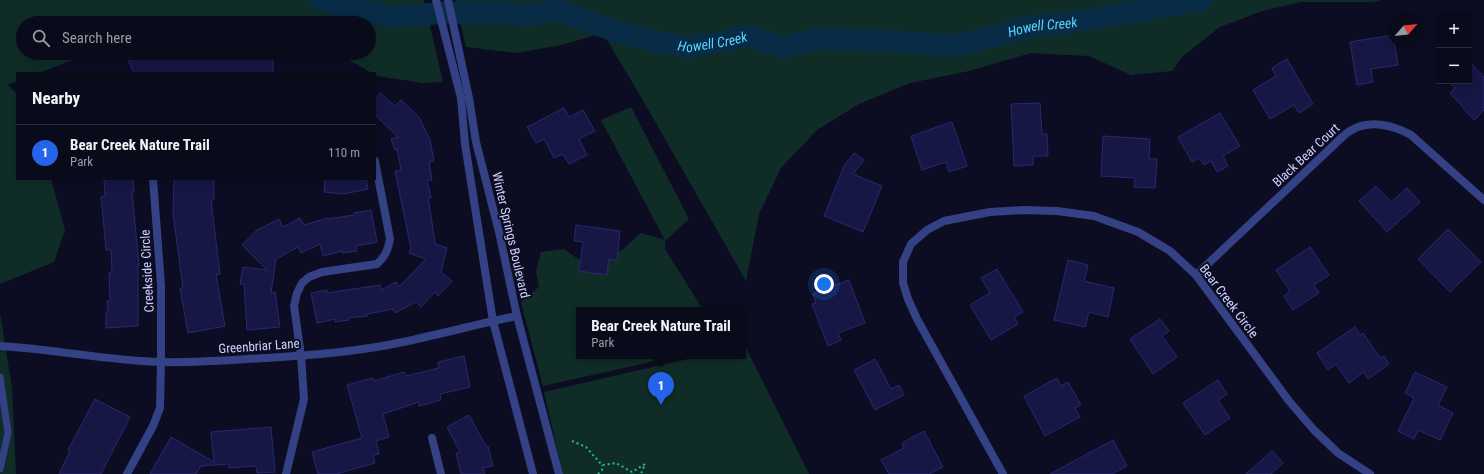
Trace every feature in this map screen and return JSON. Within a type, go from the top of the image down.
[{"type":"street","name":"Winter Springs Boulevard","points":[[436,0],[461,98],[465,144],[493,321],[533,474]]},
{"type":"street","name":"Winter Springs Boulevard","points":[[448,0],[469,98],[476,142],[499,232],[517,316],[559,474]]},
{"type":"street","name":"Black Bear Court","points":[[1196,276],[1336,143],[1351,130],[1367,124],[1385,125],[1398,128],[1411,135],[1484,200]]},
{"type":"street","points":[[286,474],[304,399],[301,356],[294,306],[297,293],[302,283],[309,277],[322,272],[377,264],[383,258],[388,249],[390,240],[376,166]]},
{"type":"street","name":"Creekside Circle","points":[[127,474],[153,426],[160,408],[161,285],[153,180]]},
{"type":"street","name":"Bear Creek Circle","points":[[1003,474],[917,319],[902,283],[903,262],[911,244],[927,230],[944,221],[990,212],[1024,210],[1057,211],[1094,216],[1138,232],[1170,251],[1196,276],[1284,395],[1313,429],[1338,453],[1370,474]]},
{"type":"street","name":"Greenbriar Lane","points":[[0,346],[31,348],[103,358],[161,362],[206,362],[301,356],[398,343],[517,316]]},
{"type":"street","points":[[432,438],[441,474]]},
{"type":"lane","points":[[0,377],[8,432],[0,469]]},
{"type":"path","points":[[572,441],[586,447],[602,465],[602,470],[598,474]]},
{"type":"path","points":[[602,465],[616,463],[632,472],[645,464],[641,474]]},
{"type":"green space","points":[[0,0],[424,0],[443,82],[423,83],[377,76],[376,72],[370,72],[349,60],[376,60],[376,16],[16,16],[16,60],[73,60],[42,72],[16,72],[16,81],[8,85],[16,93],[16,180],[51,180],[65,230],[54,262],[0,284]]},
{"type":"green space","points":[[455,0],[1382,0],[1372,2],[1301,2],[1262,11],[1220,27],[1183,56],[1172,71],[1131,75],[1089,56],[1031,53],[969,71],[910,83],[859,104],[817,130],[781,168],[759,214],[746,281],[603,33],[561,45],[517,53],[466,47]]},
{"type":"green space","points":[[631,107],[689,219],[665,241],[665,249],[701,307],[576,307],[576,359],[664,359],[543,386],[521,302],[539,287],[536,271],[541,252],[564,249],[582,262],[603,258],[622,250],[641,233],[665,240],[601,120]]},
{"type":"green space","points":[[0,313],[12,388],[16,474],[0,474]]},
{"type":"green space","points":[[746,348],[809,474],[563,474],[544,392],[688,359],[746,359]]},
{"type":"building","points":[[1388,36],[1388,48],[1395,48],[1398,65],[1371,69],[1373,82],[1357,85],[1350,42]]},
{"type":"building","points":[[1287,59],[1313,104],[1299,113],[1294,105],[1270,119],[1253,90],[1276,76],[1272,68]]},
{"type":"building","points":[[128,60],[273,60],[273,72],[134,72]]},
{"type":"building","points":[[1472,64],[1484,77],[1484,110],[1474,120],[1450,93],[1455,88],[1451,84],[1472,84]]},
{"type":"building","points":[[380,93],[395,106],[401,100],[419,117],[430,140],[434,161],[429,162],[432,180],[427,180],[431,198],[428,198],[435,244],[447,248],[441,272],[452,281],[438,296],[435,292],[421,307],[416,302],[395,313],[393,309],[367,314],[367,316],[349,318],[349,320],[335,322],[335,319],[317,323],[311,293],[327,290],[327,293],[380,285],[381,290],[396,282],[399,287],[426,259],[409,253],[411,248],[395,171],[401,170],[397,149],[395,150],[391,139],[398,137],[376,116],[376,98]]},
{"type":"building","points":[[1040,103],[1042,134],[1047,134],[1048,156],[1033,156],[1033,165],[1014,166],[1011,104]]},
{"type":"building","points":[[564,108],[569,117],[583,110],[595,131],[579,139],[587,155],[569,164],[563,154],[554,158],[544,139],[536,143],[527,127]]},
{"type":"building","points":[[1220,113],[1240,146],[1223,156],[1228,166],[1217,172],[1211,161],[1204,165],[1199,158],[1192,162],[1178,137]]},
{"type":"building","points":[[952,122],[967,166],[949,172],[946,162],[922,170],[911,136]]},
{"type":"building","points":[[1103,136],[1150,139],[1149,159],[1157,159],[1155,188],[1134,187],[1135,178],[1101,176]]},
{"type":"building","points":[[854,153],[864,160],[853,174],[882,186],[863,232],[824,216],[844,166]]},
{"type":"building","points":[[104,180],[133,180],[134,191],[132,191],[139,266],[138,326],[106,328],[106,312],[108,311],[107,301],[110,301],[109,273],[112,272],[111,250],[106,250],[101,197],[105,196]]},
{"type":"building","points":[[174,180],[214,180],[214,200],[211,200],[220,274],[216,275],[225,326],[188,333],[180,288],[183,288],[173,213]]},
{"type":"building","points":[[325,180],[366,180],[368,189],[343,194],[324,192]]},
{"type":"building","points":[[1376,186],[1391,202],[1407,188],[1420,202],[1387,232],[1359,201]]},
{"type":"building","points":[[371,210],[377,242],[356,246],[357,251],[342,253],[342,251],[323,256],[320,244],[301,253],[298,247],[276,259],[271,293],[275,292],[280,327],[247,330],[244,284],[240,284],[243,267],[267,270],[242,245],[257,230],[279,219],[283,227],[300,218],[304,225],[328,218],[354,215],[354,213]]},
{"type":"building","points":[[576,225],[620,231],[617,260],[609,259],[607,275],[579,271],[583,242],[574,241]]},
{"type":"building","points":[[1448,229],[1481,262],[1450,292],[1418,259]]},
{"type":"building","points":[[1310,247],[1329,275],[1314,285],[1319,293],[1293,310],[1284,296],[1290,291],[1276,270]]},
{"type":"building","points":[[1068,260],[1088,265],[1084,281],[1114,288],[1108,317],[1089,312],[1085,327],[1054,320]]},
{"type":"building","points":[[997,269],[1023,312],[1014,317],[1018,324],[991,340],[970,305],[990,293],[981,278]]},
{"type":"building","points":[[849,280],[865,323],[838,333],[841,340],[828,346],[812,304],[816,303],[813,294]]},
{"type":"building","points":[[1160,319],[1169,331],[1162,336],[1177,357],[1153,374],[1130,339]]},
{"type":"building","points":[[1355,327],[1360,335],[1363,333],[1380,358],[1384,356],[1389,364],[1368,379],[1364,372],[1349,383],[1336,364],[1328,370],[1317,353]]},
{"type":"building","points":[[464,356],[470,387],[440,394],[441,400],[419,406],[419,402],[383,414],[389,437],[376,441],[379,454],[373,455],[375,463],[336,474],[318,474],[312,452],[362,438],[347,385],[373,378],[374,381],[404,372],[406,376],[439,368],[438,362]]},
{"type":"building","points":[[875,359],[891,389],[899,385],[904,395],[875,410],[854,370]]},
{"type":"building","points":[[1415,372],[1447,387],[1438,405],[1453,413],[1440,440],[1418,430],[1414,439],[1398,431],[1414,398],[1405,393]]},
{"type":"building","points":[[1057,378],[1061,386],[1068,382],[1081,405],[1075,408],[1080,417],[1045,436],[1024,396]]},
{"type":"building","points":[[1218,380],[1227,394],[1218,400],[1230,418],[1205,435],[1183,403]]},
{"type":"building","points":[[95,399],[130,417],[101,474],[59,474],[70,451],[68,450]]},
{"type":"building","points":[[469,415],[486,446],[488,446],[493,466],[483,468],[485,474],[461,474],[456,453],[460,452],[447,427]]},
{"type":"building","points":[[271,427],[275,472],[257,473],[256,466],[229,468],[229,464],[201,466],[196,474],[150,474],[171,437],[214,462],[211,432]]},
{"type":"building","points":[[924,431],[943,467],[929,474],[889,474],[881,460],[904,448],[902,443]]},
{"type":"building","points":[[1113,440],[1127,466],[1112,474],[1050,474]]},
{"type":"building","points":[[1272,451],[1283,463],[1271,474],[1246,474]]},
{"type":"waterway","name":"Howell Creek","points":[[320,0],[354,9],[395,17],[440,13],[489,12],[531,15],[557,10],[617,32],[663,43],[689,47],[728,41],[747,36],[785,47],[816,39],[890,41],[957,46],[1032,26],[1069,23],[1202,0]]},
{"type":"place","name":"Bear Creek Nature Trail","points":[[661,405]]}]
